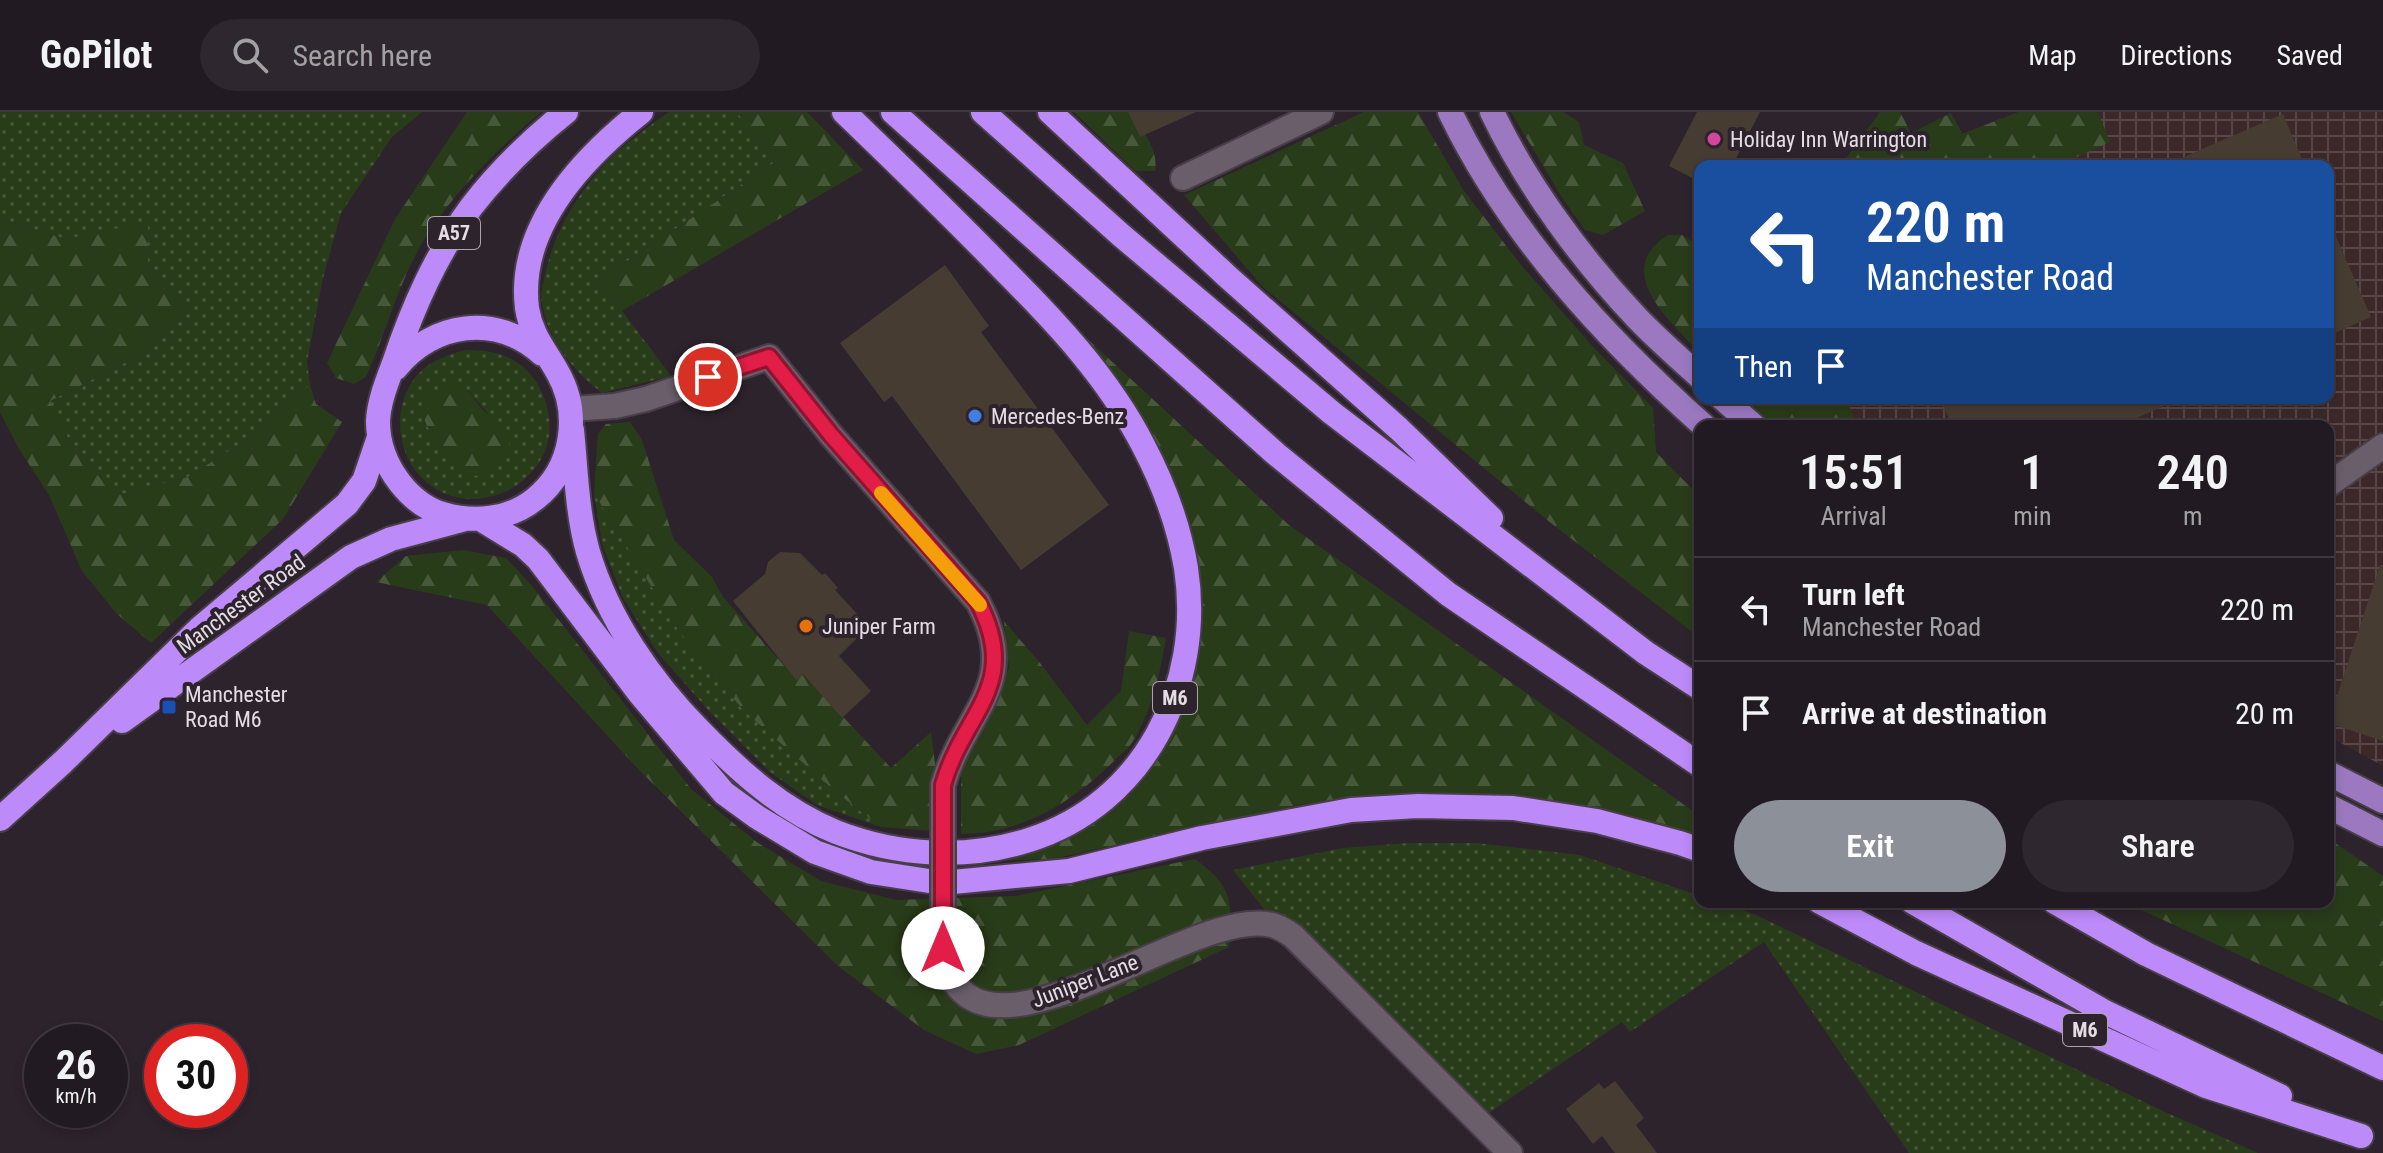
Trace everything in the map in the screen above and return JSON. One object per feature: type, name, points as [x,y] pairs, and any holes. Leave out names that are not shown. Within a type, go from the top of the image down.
[{"type":"highway","name":"A57","points":[[566,112],[511,160],[470,209],[450,239],[409,315],[386,384],[378,419],[384,457],[406,491],[439,513],[473,519],[510,513],[535,499],[556,477],[566,458],[572,420],[567,391],[534,335],[527,306],[528,272],[543,225],[569,182],[596,152],[641,112]]},
{"type":"highway","name":"M6","points":[[572,420],[588,550],[615,615],[661,687],[691,722],[755,784],[808,818],[837,832],[878,845],[942,854],[976,853],[1012,846],[1044,835],[1094,809],[1113,793],[1151,747],[1177,693],[1185,660],[1189,618],[1186,570],[1177,528],[1144,447],[1121,406],[1090,363],[1035,300],[844,112]]},
{"type":"highway","points":[[893,112],[1276,454],[1436,584],[1694,761]]},
{"type":"highway","points":[[983,112],[1122,236],[1332,413],[1646,653],[1694,684]]},
{"type":"highway","points":[[1050,112],[1229,278],[1399,429],[1567,592]]},
{"type":"highway","name":"A57","points":[[386,384],[408,353],[426,340],[444,331],[465,327],[487,327],[513,334],[548,359]]},
{"type":"highway","name":"Manchester Road","points":[[0,819],[199,629],[347,504],[364,481],[379,437]]},
{"type":"highway","points":[[473,519],[523,545],[538,559],[648,704],[724,793],[815,852],[871,872],[942,883],[1069,871],[1202,838],[1351,810],[1418,806],[1513,808],[1597,821],[1694,848]]},
{"type":"highway","name":"Manchester Road","points":[[63,762],[351,557],[403,535],[473,519]]},
{"type":"highway","name":"M6","points":[[1831,908],[1916,953],[2206,1086],[2372,1140]]},
{"type":"highway","name":"M6","points":[[1923,908],[2103,1011],[2372,1140]]},
{"type":"highway","points":[[2066,908],[2146,954],[2383,1068]]},
{"type":"main road","points":[[1450,112],[1484,173],[1534,248],[1613,338],[1697,420]]},
{"type":"main road","points":[[1492,112],[1534,189],[1559,223],[1637,318],[1694,371]]},
{"type":"main road","points":[[1729,404],[1747,420]]},
{"type":"main road","points":[[2334,776],[2383,801]]},
{"type":"main road","points":[[2334,809],[2383,834]]},
{"type":"street","points":[[1183,178],[1321,112]]},
{"type":"street","name":"Juniper Lane","points":[[572,420],[646,399],[769,357],[831,435],[978,602],[989,623],[995,647],[994,675],[987,697],[949,766],[943,785],[943,948],[950,976],[966,996],[980,1003],[1012,1007],[1029,1004],[1208,932],[1244,924],[1273,925],[1293,936],[1510,1153]]},
{"type":"street","points":[[2334,481],[2383,446]]},
{"type":"shaded area","points":[[2019,112],[2383,112],[2383,766],[2334,739],[2334,420],[1793,420],[1779,404],[2334,404],[2334,160],[1866,160],[1951,113],[1962,134]]},
{"type":"green space","points":[[0,112],[422,112],[392,137],[341,213],[322,282],[307,362],[310,385],[252,436],[188,477],[115,496],[69,440],[49,401],[148,351],[189,308],[148,264],[148,223],[66,239],[0,217]]},
{"type":"green space","points":[[467,112],[541,112],[471,178],[440,216],[401,286],[366,377],[354,384],[336,378],[327,363],[395,219]]},
{"type":"green space","points":[[669,112],[737,112],[775,162],[599,280],[671,376],[602,393],[562,352],[548,326],[541,298],[545,274],[556,239],[583,190],[620,149]]},
{"type":"green space","points":[[737,112],[807,112],[863,170],[622,311],[599,280],[775,162]]},
{"type":"green space","points":[[1074,112],[1129,112],[1152,147],[1155,171],[1135,171]]},
{"type":"green space","points":[[1364,112],[1418,112],[1464,191],[1521,265],[1595,349],[1653,408],[1656,452],[1694,491],[1694,633],[1551,523],[1263,287],[1184,195]]},
{"type":"green space","points":[[1511,112],[1563,112],[1579,122],[1584,145],[1623,163],[1645,211],[1603,235],[1585,230]]},
{"type":"green space","points":[[1880,112],[1900,112],[1911,133],[1951,113],[1962,134],[2019,112],[2098,112],[2110,142],[2070,160],[1845,160]]},
{"type":"green space","points":[[0,217],[66,239],[148,222],[148,264],[189,308],[148,351],[50,401],[69,440],[115,496],[188,477],[252,436],[310,385],[316,404],[342,422],[283,519],[151,643],[117,614],[82,571],[49,495],[19,449],[0,412]]},
{"type":"green space","points":[[1668,235],[1682,235],[1694,242],[1694,347],[1651,296],[1645,280],[1645,264],[1652,249]]},
{"type":"green space","points":[[1082,334],[1289,525],[1694,812],[1694,836],[1664,824],[1540,799],[1427,792],[1302,804],[1052,859],[987,861],[1056,842],[1095,823],[1137,784],[1171,737],[1190,694],[1201,639],[1199,565],[1181,500]]},
{"type":"green space","points":[[465,350],[492,352],[520,364],[540,387],[549,417],[546,447],[529,475],[516,486],[484,498],[467,499],[434,488],[411,464],[401,435],[402,405],[415,378],[431,364]],"holes":[[[465,387],[492,418],[440,449],[421,411]]]},
{"type":"green space","points":[[449,386],[465,387],[511,437],[504,458],[491,472],[474,476],[464,473],[448,461],[434,441],[421,411],[427,393]]},
{"type":"green space","points":[[1749,404],[1848,404],[1856,420],[1767,420]]},
{"type":"green space","points":[[630,422],[642,440],[674,540],[712,577],[723,597],[797,680],[803,674],[891,768],[931,732],[936,771],[935,831],[881,827],[836,792],[743,710],[678,630],[594,493],[598,434],[606,424]]},
{"type":"green space","points":[[594,493],[636,560],[836,792],[881,827],[817,805],[770,772],[709,711],[658,653],[623,598],[602,544]]},
{"type":"green space","points":[[463,550],[506,558],[533,587],[691,789],[758,843],[821,881],[896,900],[1016,896],[1195,859],[1217,879],[1228,897],[1229,947],[1019,1045],[976,1054],[924,1030],[838,966],[640,771],[487,605],[376,582],[406,556]]},
{"type":"green space","points":[[1004,621],[1087,725],[1121,691],[1129,631],[1166,638],[1147,714],[1131,744],[1098,776],[1063,802],[1025,822],[983,833],[961,834],[961,765],[1009,668]]},
{"type":"green space","points":[[2334,842],[2383,876],[2383,1021],[2137,908],[2334,908]]},
{"type":"green space","points":[[1408,843],[1476,843],[1580,855],[1694,894],[1694,908],[1736,908],[1754,914],[2165,1112],[2258,1153],[1909,1153],[1764,942],[1630,1032],[1622,1022],[1484,1116],[1264,909],[1233,870],[1343,848]]},
{"type":"building","points":[[1128,112],[1196,112],[1140,137]]},
{"type":"building","name":"Holiday Inn Warrington","points":[[1697,112],[1760,112],[1735,160],[1694,160],[1694,179],[1669,166]]},
{"type":"building","points":[[2283,114],[2302,160],[2177,160]]},
{"type":"building","points":[[2334,232],[2371,317],[2334,333]]},
{"type":"building","name":"Mercedes-Benz","points":[[945,265],[989,326],[981,332],[1109,505],[1021,570],[892,396],[884,402],[840,343]]},
{"type":"building","points":[[1943,404],[2169,404],[2132,420],[1949,420]]},
{"type":"building","name":"Juniper Farm","points":[[780,552],[800,553],[822,575],[825,573],[838,588],[835,590],[859,616],[859,636],[839,656],[871,691],[842,718],[803,674],[797,681],[733,601],[765,574],[768,562]]},
{"type":"building","points":[[2380,565],[2383,565],[2383,741],[2334,725],[2334,705]]},
{"type":"building","points":[[1615,1081],[1644,1118],[1636,1125],[1657,1153],[1615,1153],[1602,1136],[1593,1144],[1566,1109],[1599,1083],[1604,1089]]},
{"type":"slow traffic","points":[[881,493],[980,605]]},
{"type":"place","name":"Holiday Inn Warrington","points":[[1714,139]]},
{"type":"place","name":"Mercedes-Benz","points":[[975,416]]},
{"type":"place","name":"Juniper Farm","points":[[806,626]]},
{"type":"place","name":"Manchester Road M6","points":[[169,707]]},
{"type":"route","points":[[708,377],[769,357],[831,435],[978,602],[989,623],[995,647],[994,675],[987,697],[949,766],[943,785],[943,948]]}]
